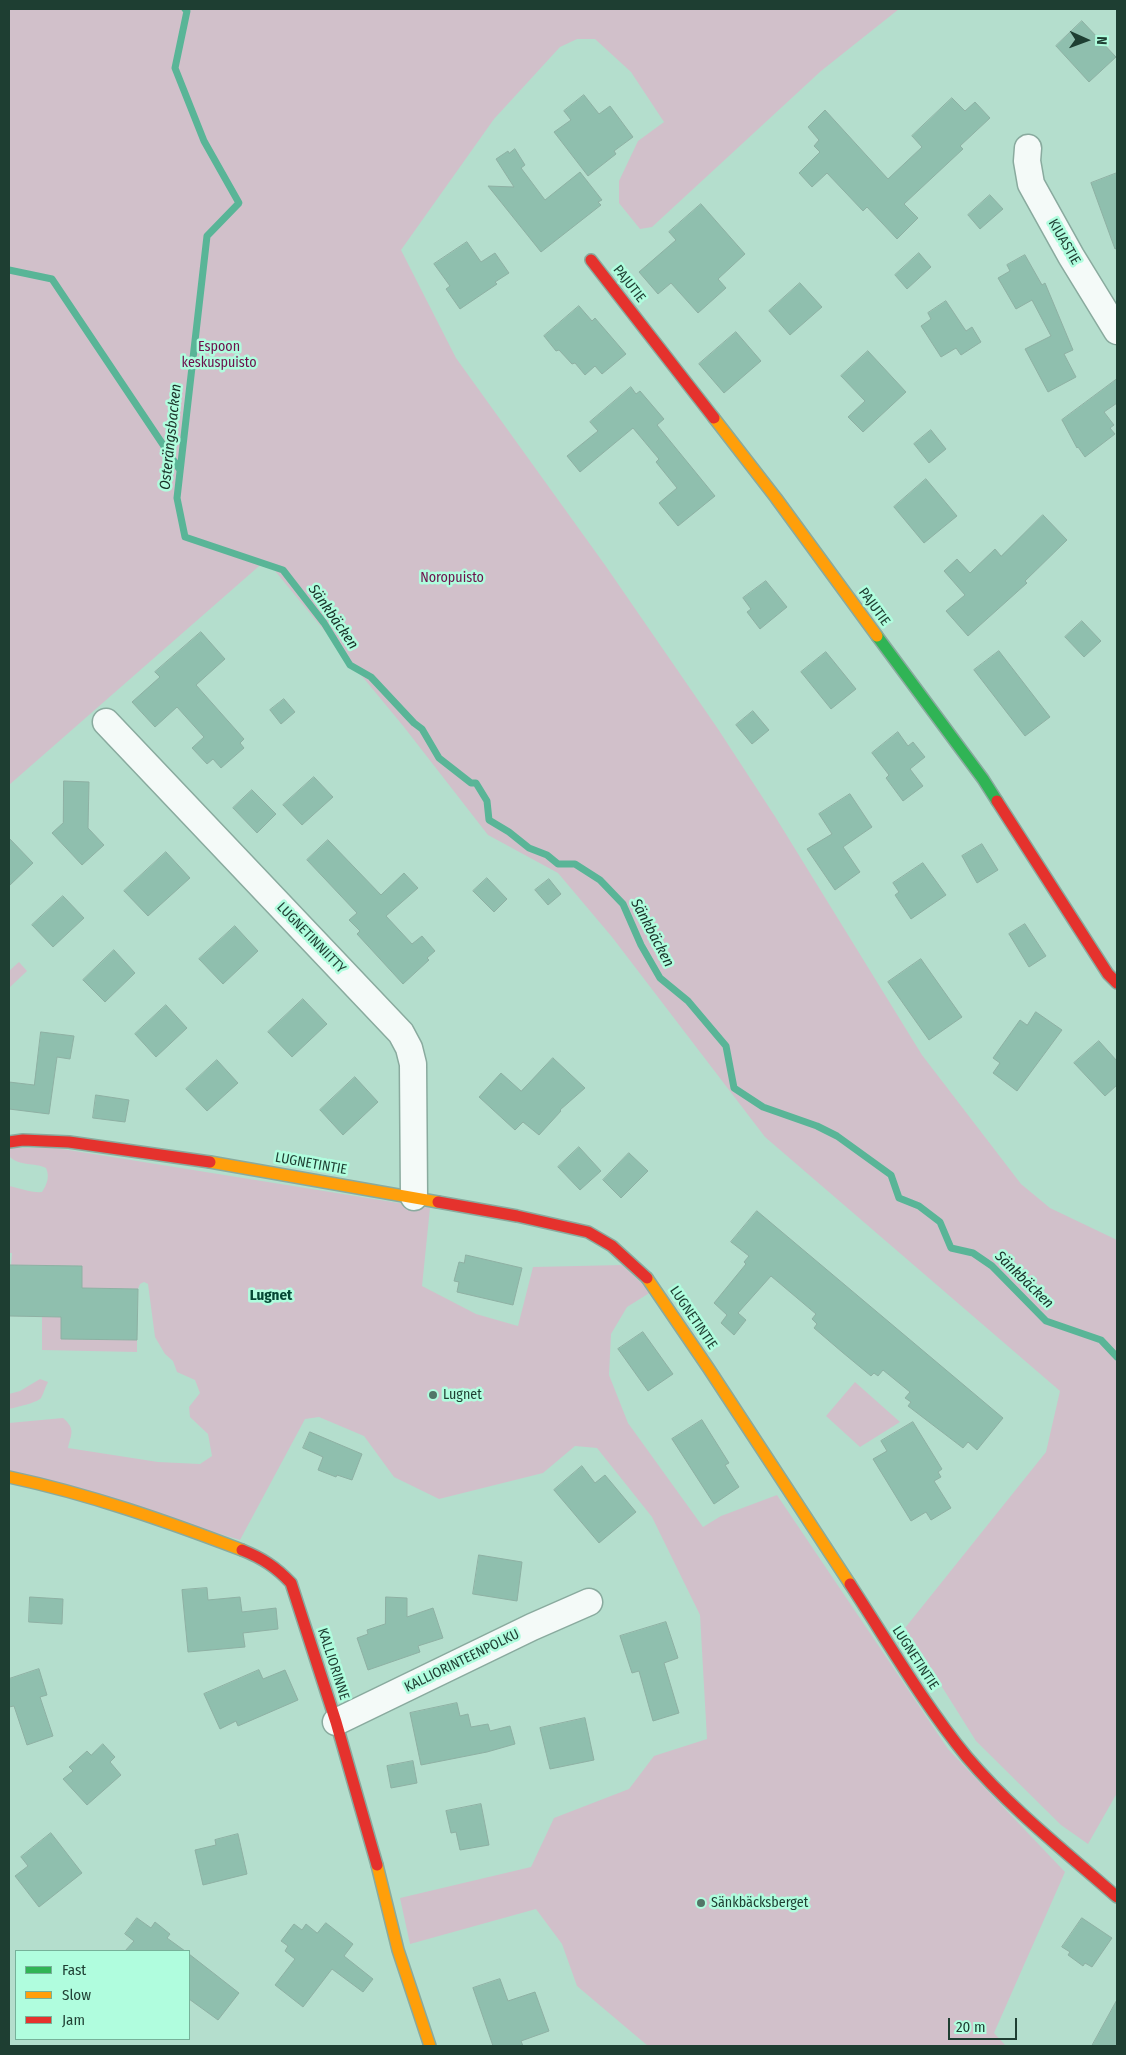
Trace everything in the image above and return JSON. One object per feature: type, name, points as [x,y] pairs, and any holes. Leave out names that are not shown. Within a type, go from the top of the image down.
[{"type":"street","name":"KIUASTIE","points":[[1028,148],[1027,161],[1031,184],[1071,256],[1117,331]]},
{"type":"street","name":"PAJUTIE","points":[[591,260],[776,498],[983,779],[1108,974],[1117,983]]},
{"type":"street","name":"LUGNETINNIITTY","points":[[106,722],[401,1033],[409,1048],[413,1064],[414,1197]]},
{"type":"street","name":"LUGNETINTIE","points":[[9,1142],[23,1140],[78,1143],[206,1161],[517,1216],[588,1232],[612,1246],[649,1280],[933,1712],[979,1771],[1059,1847],[1117,1897]]},
{"type":"street","name":"KALLIORINNE","points":[[9,1477],[64,1489],[199,1534],[262,1558],[278,1569],[291,1583],[336,1722],[378,1869],[398,1950],[430,2046]]},
{"type":"street","name":"KALLIORINTEENPOLKU","points":[[336,1722],[532,1627],[589,1602]]},
{"type":"green space","name":"Espoon keskuspuisto","points":[[9,9],[899,9],[821,71],[652,227],[640,229],[619,203],[619,181],[638,141],[664,122],[631,72],[595,39],[577,39],[560,47],[494,119],[401,250],[456,358],[605,565],[718,729],[776,818],[922,1055],[1021,1184],[1050,1208],[1117,1240],[1117,1793],[1088,1844],[1061,1825],[976,1741],[905,1628],[1046,1452],[1060,1391],[765,1137],[612,937],[558,873],[488,835],[404,727],[266,560],[9,785]]},
{"type":"green space","points":[[19,962],[27,971],[9,988],[9,971]]},
{"type":"green space","points":[[9,1148],[56,1148],[430,1208],[422,1286],[476,1314],[518,1326],[533,1267],[622,1265],[651,1292],[627,1307],[611,1334],[609,1375],[628,1423],[703,1527],[721,1516],[777,1495],[948,1749],[1065,1872],[994,2033],[1006,2046],[648,2046],[577,1986],[562,1944],[536,1909],[410,1944],[400,1898],[531,1867],[554,1818],[629,1789],[654,1756],[707,1739],[700,1615],[652,1517],[597,1448],[575,1446],[543,1473],[439,1499],[394,1477],[364,1436],[319,1417],[305,1419],[240,1540],[9,1472],[9,1423],[63,1418],[70,1425],[71,1429],[68,1448],[158,1462],[200,1464],[212,1456],[208,1434],[190,1417],[189,1407],[200,1393],[195,1380],[177,1372],[173,1361],[165,1354],[155,1337],[148,1284],[144,1282],[140,1284],[138,1289],[82,1288],[82,1266],[11,1265],[12,1253],[9,1253],[9,1186],[42,1192],[47,1183],[48,1174],[46,1168],[18,1162],[13,1159],[9,1156]]},
{"type":"green space","points":[[42,1317],[61,1317],[61,1339],[137,1340],[137,1352],[42,1350]]},
{"type":"green space","points":[[40,1379],[48,1382],[39,1400],[9,1409],[9,1394],[20,1391]]},
{"type":"green space","points":[[855,1382],[900,1422],[860,1447],[826,1416]]},
{"type":"building","points":[[1082,21],[1116,57],[1089,82],[1056,46]]},
{"type":"building","points":[[584,95],[599,114],[610,106],[633,137],[614,151],[616,154],[588,176],[554,132],[571,120],[564,111]]},
{"type":"building","points":[[952,98],[965,111],[975,102],[990,118],[960,146],[963,149],[904,204],[918,218],[897,239],[867,207],[863,211],[827,173],[812,187],[799,173],[820,152],[814,146],[819,140],[808,127],[825,110],[888,179],[922,147],[912,136]]},
{"type":"building","points":[[515,149],[525,165],[521,168],[545,200],[580,172],[602,200],[598,202],[601,205],[541,252],[488,186],[514,187],[496,159]]},
{"type":"building","points":[[1117,173],[1117,248],[1115,249],[1091,183]]},
{"type":"building","points":[[990,195],[1003,209],[980,229],[968,215]]},
{"type":"building","points":[[701,204],[745,254],[718,279],[726,288],[698,313],[671,283],[658,294],[639,272],[676,240],[669,232]]},
{"type":"building","points":[[467,242],[481,262],[495,253],[509,273],[495,282],[497,284],[460,309],[446,289],[450,286],[434,264]]},
{"type":"building","points":[[919,253],[931,267],[907,289],[895,275]]},
{"type":"building","points":[[1025,255],[1042,285],[1045,283],[1073,350],[1064,354],[1076,377],[1048,392],[1025,349],[1051,336],[1032,300],[1016,309],[998,278],[1010,271],[1007,265]]},
{"type":"building","points":[[800,283],[822,307],[790,335],[769,311]]},
{"type":"building","points":[[946,301],[966,331],[972,327],[981,342],[961,355],[956,348],[941,357],[921,326],[931,319],[928,313]]},
{"type":"building","points":[[579,306],[592,321],[595,318],[626,354],[602,374],[595,366],[585,375],[575,363],[572,364],[559,350],[556,351],[544,336]]},
{"type":"building","points":[[736,332],[761,361],[724,393],[699,364]]},
{"type":"building","points":[[868,351],[906,392],[863,432],[848,417],[865,401],[841,376]]},
{"type":"building","points":[[1117,379],[1117,403],[1104,412],[1114,425],[1110,428],[1115,434],[1085,457],[1077,448],[1062,420]]},
{"type":"building","points":[[631,387],[636,394],[640,391],[664,419],[657,425],[715,496],[678,526],[659,503],[677,488],[656,462],[659,459],[633,428],[580,472],[567,456],[598,431],[590,422]]},
{"type":"building","points":[[931,430],[946,449],[929,463],[914,444]]},
{"type":"building","points":[[926,479],[957,516],[924,543],[894,507]]},
{"type":"building","points":[[1043,515],[1067,540],[1025,581],[1027,583],[968,636],[946,611],[965,595],[944,571],[957,559],[970,573],[995,549],[1001,556]]},
{"type":"building","points":[[766,581],[787,607],[760,629],[747,612],[751,609],[743,598]]},
{"type":"building","points":[[1082,621],[1101,641],[1084,657],[1065,637]]},
{"type":"building","points":[[201,632],[225,659],[196,685],[244,739],[240,743],[244,748],[221,768],[213,759],[207,764],[192,748],[204,737],[177,707],[155,727],[132,702],[160,677],[155,672]]},
{"type":"building","points":[[999,651],[1050,717],[1025,736],[974,670]]},
{"type":"building","points":[[826,652],[856,689],[831,709],[801,672]]},
{"type":"building","points":[[284,699],[295,712],[281,724],[270,710]]},
{"type":"building","points":[[753,711],[769,730],[752,744],[736,725]]},
{"type":"building","points":[[898,732],[908,746],[913,742],[925,757],[910,769],[923,786],[903,801],[886,778],[889,775],[872,753]]},
{"type":"building","points":[[314,777],[333,797],[302,825],[283,805]]},
{"type":"building","points":[[64,781],[89,782],[88,828],[104,845],[82,865],[52,833],[63,823]]},
{"type":"building","points":[[252,790],[276,814],[257,833],[233,808]]},
{"type":"building","points":[[850,794],[872,827],[843,847],[860,872],[835,890],[807,849],[832,834],[819,814]]},
{"type":"building","points":[[9,838],[33,863],[9,886]]},
{"type":"building","points":[[328,840],[381,895],[404,873],[418,888],[386,916],[412,944],[422,936],[435,951],[427,958],[429,960],[403,984],[357,934],[360,931],[349,920],[357,913],[307,860]]},
{"type":"building","points":[[982,844],[998,870],[977,883],[962,856]]},
{"type":"building","points":[[166,852],[190,878],[148,916],[124,891]]},
{"type":"building","points":[[923,863],[946,895],[911,919],[895,895],[899,892],[893,883]]},
{"type":"building","points":[[487,878],[507,899],[494,912],[473,891]]},
{"type":"building","points":[[549,879],[561,894],[548,905],[535,890]]},
{"type":"building","points":[[63,896],[84,918],[53,947],[32,925]]},
{"type":"building","points":[[1025,924],[1046,956],[1029,967],[1009,934]]},
{"type":"building","points":[[235,926],[258,951],[223,984],[199,959]]},
{"type":"building","points":[[114,950],[135,973],[105,1002],[83,980]]},
{"type":"building","points":[[921,959],[962,1017],[929,1040],[888,982]]},
{"type":"building","points":[[303,999],[327,1024],[292,1057],[268,1032]]},
{"type":"building","points":[[166,1005],[187,1028],[156,1057],[135,1034]]},
{"type":"building","points":[[1036,1012],[1062,1030],[1017,1091],[993,1073],[1000,1063],[993,1058],[1020,1020],[1027,1025]]},
{"type":"building","points":[[41,1032],[74,1036],[70,1059],[57,1057],[49,1114],[9,1109],[9,1082],[34,1085]]},
{"type":"building","points":[[1099,1041],[1117,1061],[1117,1085],[1105,1096],[1074,1063]]},
{"type":"building","points":[[553,1058],[585,1088],[560,1110],[539,1135],[523,1122],[515,1130],[479,1097],[501,1073],[521,1091]]},
{"type":"building","points":[[217,1060],[238,1083],[207,1111],[186,1089]]},
{"type":"building","points":[[355,1077],[378,1102],[343,1135],[320,1110]]},
{"type":"building","points":[[96,1095],[129,1100],[125,1122],[93,1118]]},
{"type":"building","points":[[579,1147],[601,1171],[580,1190],[558,1167]]},
{"type":"building","points":[[629,1153],[648,1171],[621,1198],[603,1180]]},
{"type":"building","points":[[757,1211],[1003,1418],[977,1450],[968,1442],[963,1448],[908,1406],[911,1402],[905,1398],[910,1392],[883,1370],[878,1376],[874,1373],[871,1376],[842,1352],[814,1328],[817,1324],[812,1319],[816,1314],[771,1276],[738,1313],[746,1320],[734,1335],[721,1323],[727,1315],[714,1303],[746,1264],[744,1262],[749,1256],[731,1242]]},
{"type":"building","points":[[466,1255],[522,1268],[513,1305],[457,1292],[459,1282],[454,1281],[459,1262],[464,1263]]},
{"type":"building","points":[[9,1265],[82,1266],[82,1288],[138,1289],[137,1340],[61,1339],[61,1317],[9,1316]]},
{"type":"building","points":[[643,1332],[673,1374],[648,1391],[618,1349]]},
{"type":"building","points":[[702,1420],[729,1463],[725,1465],[739,1487],[714,1504],[672,1439]]},
{"type":"building","points":[[913,1422],[942,1469],[938,1472],[941,1477],[934,1481],[951,1508],[931,1520],[926,1512],[911,1521],[873,1459],[887,1451],[881,1441]]},
{"type":"building","points":[[310,1432],[362,1454],[352,1480],[337,1475],[336,1477],[318,1470],[323,1457],[303,1448]]},
{"type":"building","points":[[582,1466],[595,1483],[605,1475],[636,1512],[599,1543],[554,1490]]},
{"type":"building","points":[[479,1555],[522,1562],[517,1601],[473,1594]]},
{"type":"building","points":[[207,1588],[208,1600],[240,1597],[242,1612],[276,1608],[278,1629],[243,1633],[245,1647],[188,1652],[182,1590]]},
{"type":"building","points":[[30,1597],[63,1599],[62,1624],[29,1622]]},
{"type":"building","points":[[386,1597],[407,1598],[407,1617],[433,1608],[443,1638],[418,1646],[420,1652],[368,1670],[357,1638],[368,1634],[367,1630],[385,1624]]},
{"type":"building","points":[[666,1622],[678,1658],[664,1663],[679,1713],[653,1721],[639,1671],[632,1673],[620,1636]]},
{"type":"building","points":[[39,1669],[47,1695],[40,1697],[53,1736],[27,1745],[14,1706],[9,1707],[9,1679]]},
{"type":"building","points":[[259,1670],[263,1679],[285,1670],[298,1700],[238,1726],[236,1721],[220,1729],[204,1694]]},
{"type":"building","points":[[457,1703],[460,1716],[468,1714],[471,1727],[488,1724],[490,1731],[510,1726],[515,1744],[487,1752],[421,1765],[410,1713]]},
{"type":"building","points":[[585,1718],[594,1760],[550,1769],[540,1728]]},
{"type":"building","points":[[103,1744],[115,1757],[110,1762],[121,1775],[87,1805],[63,1779],[73,1771],[69,1767],[87,1751],[91,1755]]},
{"type":"building","points":[[413,1761],[417,1783],[391,1788],[387,1766]]},
{"type":"building","points":[[481,1804],[489,1845],[460,1850],[456,1832],[451,1833],[446,1811]]},
{"type":"building","points":[[51,1833],[82,1873],[39,1907],[15,1876],[28,1866],[21,1857]]},
{"type":"building","points":[[238,1834],[247,1874],[203,1885],[195,1850],[216,1845],[215,1840]]},
{"type":"building","points":[[137,1918],[151,1928],[155,1922],[170,1934],[167,1938],[184,1950],[126,1950],[134,1941],[125,1934]]},
{"type":"building","points":[[1082,1918],[1112,1938],[1092,1967],[1085,1963],[1083,1966],[1068,1955],[1070,1952],[1062,1947]]},
{"type":"building","points":[[326,1923],[353,1944],[344,1956],[373,1979],[363,1992],[332,1969],[303,2007],[275,1985],[295,1959],[285,1951],[288,1946],[281,1941],[294,1924],[302,1930],[306,1924],[317,1933]]},
{"type":"building","points":[[190,1955],[239,1993],[218,2020],[190,2000]]},
{"type":"building","points":[[500,1979],[508,2001],[535,1992],[549,2031],[521,2041],[523,2046],[493,2046],[473,1988]]},
{"type":"building","points":[[1117,2000],[1117,2046],[1092,2046]]},
{"type":"waterway","name":"Sänkbäcken","points":[[185,9],[187,11],[175,68],[204,141],[239,203],[207,236],[177,498],[185,537],[283,570],[324,623],[350,665],[371,677],[414,723],[422,729],[439,758],[471,783],[476,783],[487,801],[489,820],[509,832],[529,848],[547,855],[558,864],[575,864],[600,880],[623,904],[641,945],[660,978],[688,1001],[726,1046],[734,1088],[763,1107],[817,1126],[837,1136],[891,1175],[899,1198],[919,1206],[940,1222],[951,1248],[973,1253],[992,1266],[1046,1321],[1101,1340],[1117,1357]]},
{"type":"waterway","name":"Osterängsbacken","points":[[9,270],[52,279],[180,470]]},
{"type":"traffic: fast","points":[[877,636],[983,779],[997,801]]},
{"type":"traffic: slow","points":[[714,418],[776,498],[877,636]]},
{"type":"traffic: slow","points":[[210,1162],[438,1202]]},
{"type":"traffic: slow","points":[[647,1278],[850,1584]]},
{"type":"traffic: slow","points":[[9,1477],[127,1509],[242,1550]]},
{"type":"traffic: slow","points":[[377,1865],[398,1950],[430,2046]]},
{"type":"traffic: jam","points":[[591,260],[714,418]]},
{"type":"traffic: jam","points":[[997,801],[1108,974],[1117,983]]},
{"type":"traffic: jam","points":[[9,1142],[23,1140],[69,1142],[210,1162]]},
{"type":"traffic: jam","points":[[438,1202],[517,1216],[588,1232],[612,1246],[647,1278]]},
{"type":"traffic: jam","points":[[242,1550],[256,1556],[280,1572],[291,1583],[336,1722],[377,1865]]},
{"type":"traffic: jam","points":[[850,1584],[921,1694],[967,1757],[1020,1812],[1117,1897]]},
{"type":"place","name":"Lugnet","points":[[433,1395]]},
{"type":"place","name":"Sänkbäcksberget","points":[[701,1903]]},
{"type":"district","name":"Lugnet","points":[[271,1296]]},
{"type":"park label","name":"Noropuisto","points":[[452,578]]}]
